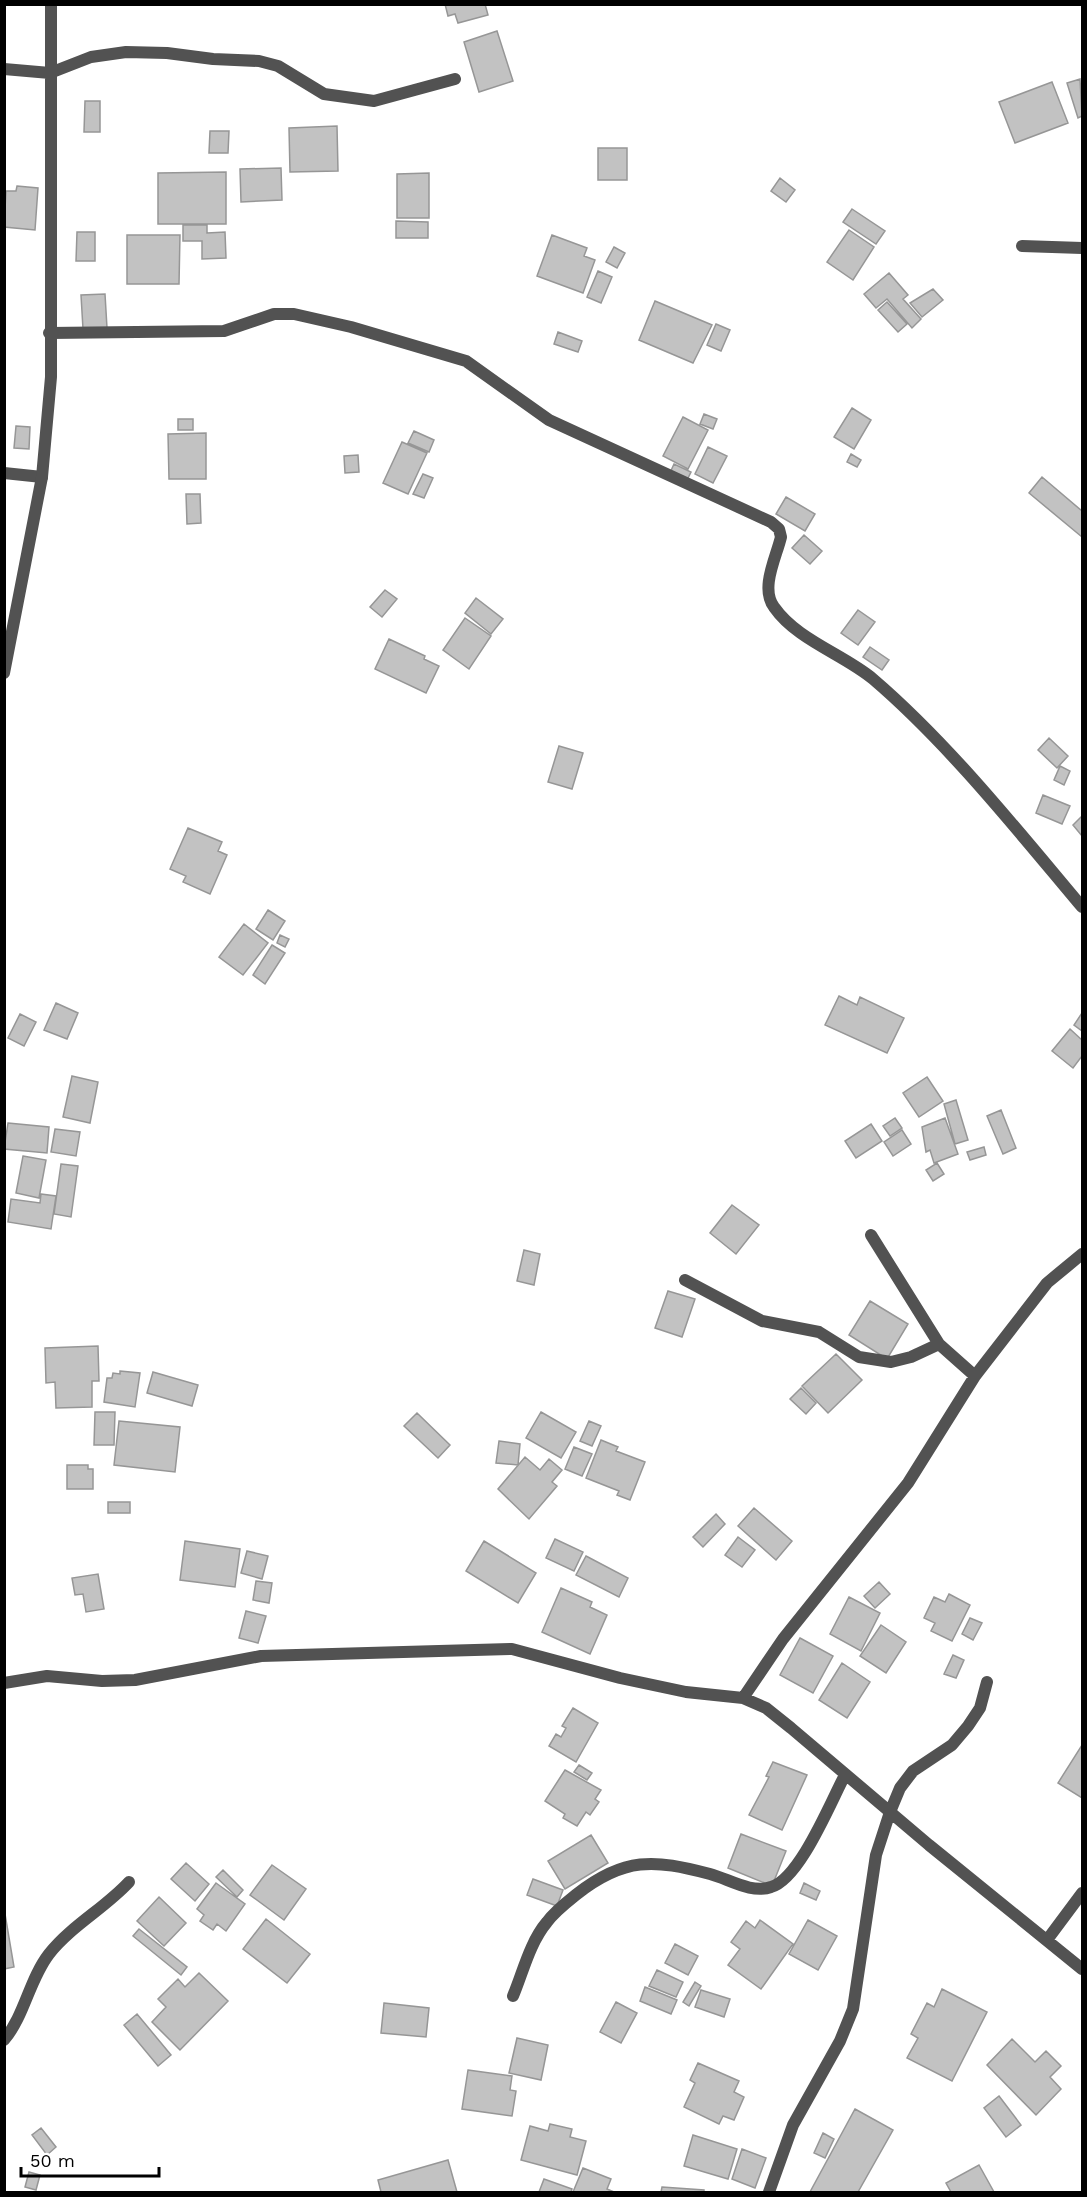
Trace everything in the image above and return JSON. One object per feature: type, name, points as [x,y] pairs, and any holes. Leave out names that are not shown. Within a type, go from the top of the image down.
[{"type":"street","points":[[4,673],[42,477],[51,377],[49,333],[51,4]]},
{"type":"street","points":[[4,69],[50,73],[90,57],[126,52],[167,53],[213,59],[259,61],[278,66],[324,94],[374,101],[455,79]]},
{"type":"street","points":[[1022,246],[1083,248]]},
{"type":"street","points":[[49,333],[224,331],[274,314],[294,314],[351,327],[466,361],[549,420],[771,522],[778,529],[781,537],[768,593],[774,607],[793,626],[872,678],[930,734],[1083,907]]},
{"type":"street","points":[[4,473],[42,477]]},
{"type":"street","points":[[871,1234],[939,1344],[975,1376]]},
{"type":"street","points":[[743,1698],[783,1639],[908,1483],[949,1421],[975,1376],[1047,1283],[1083,1254]]},
{"type":"street","points":[[685,1280],[762,1322],[819,1332],[859,1357],[891,1362],[911,1357],[939,1344]]},
{"type":"street","points":[[4,1683],[47,1676],[102,1682],[135,1680],[261,1656],[512,1649],[675,1690],[743,1698],[766,1708],[1083,1969]]},
{"type":"street","points":[[769,2193],[793,2125],[840,2041],[853,2009],[868,1896],[876,1855],[900,1788],[913,1771],[952,1745],[968,1726],[980,1707],[987,1682]]},
{"type":"street","points":[[513,1996],[531,1951],[546,1922],[576,1895],[614,1869],[673,1865],[713,1874],[754,1889],[772,1887],[789,1876],[810,1842],[845,1774]]},
{"type":"street","points":[[4,2040],[11,2032],[32,1980],[50,1953],[70,1933],[113,1899],[129,1882]]},
{"type":"street","points":[[1047,1940],[1083,1893]]},
{"type":"building","points":[[445,4],[485,4],[488,15],[458,23],[455,14],[448,16]]},
{"type":"building","points":[[497,31],[513,81],[479,92],[464,42]]},
{"type":"building","points":[[1080,79],[1082,116],[1078,118],[1067,83]]},
{"type":"building","points":[[1052,82],[1068,123],[1015,143],[999,102]]},
{"type":"building","points":[[85,101],[100,101],[100,132],[84,132]]},
{"type":"building","points":[[337,126],[338,171],[290,172],[289,128]]},
{"type":"building","points":[[210,131],[229,131],[228,153],[209,153]]},
{"type":"building","points":[[598,148],[627,148],[627,180],[598,180]]},
{"type":"building","points":[[281,168],[282,200],[241,202],[240,169]]},
{"type":"building","points":[[226,172],[226,224],[158,224],[158,173]]},
{"type":"building","points":[[429,173],[429,218],[397,218],[397,174]]},
{"type":"building","points":[[780,178],[795,190],[786,202],[771,191]]},
{"type":"building","points":[[17,186],[38,188],[35,230],[4,227],[6,191],[16,191]]},
{"type":"building","points":[[852,209],[885,231],[876,244],[843,222]]},
{"type":"building","points":[[396,221],[428,222],[428,238],[396,238]]},
{"type":"building","points":[[183,225],[207,225],[207,233],[225,232],[226,258],[202,259],[202,241],[183,241]]},
{"type":"building","points":[[849,230],[874,247],[853,280],[827,262]]},
{"type":"building","points":[[77,232],[95,232],[95,261],[76,261]]},
{"type":"building","points":[[127,235],[180,235],[179,284],[127,284]]},
{"type":"building","points":[[552,235],[587,248],[584,256],[595,260],[583,293],[537,276]]},
{"type":"building","points":[[614,247],[625,253],[617,268],[606,262]]},
{"type":"building","points":[[598,271],[612,277],[601,303],[587,297]]},
{"type":"building","points":[[889,273],[908,295],[903,299],[921,319],[912,328],[887,299],[876,308],[864,294]]},
{"type":"building","points":[[933,289],[943,300],[922,317],[910,303]]},
{"type":"building","points":[[105,294],[107,328],[83,329],[81,295]]},
{"type":"building","points":[[655,301],[712,325],[693,363],[639,340]]},
{"type":"building","points":[[887,302],[907,324],[898,332],[878,310]]},
{"type":"building","points":[[716,324],[730,330],[721,351],[707,345]]},
{"type":"building","points":[[558,332],[582,341],[578,352],[554,344]]},
{"type":"building","points":[[852,408],[871,420],[854,449],[834,437]]},
{"type":"building","points":[[704,414],[717,419],[713,429],[700,424]]},
{"type":"building","points":[[683,417],[708,430],[688,469],[663,456]]},
{"type":"building","points":[[178,419],[193,419],[193,430],[178,430]]},
{"type":"building","points":[[16,426],[30,427],[29,449],[14,448]]},
{"type":"building","points":[[414,431],[434,440],[429,452],[408,443]]},
{"type":"building","points":[[206,433],[206,479],[169,479],[168,434]]},
{"type":"building","points":[[402,442],[427,453],[408,494],[383,483]]},
{"type":"building","points":[[708,447],[727,456],[713,483],[695,474]]},
{"type":"building","points":[[851,454],[861,460],[857,467],[847,462]]},
{"type":"building","points":[[358,455],[359,472],[345,473],[344,456]]},
{"type":"building","points":[[674,464],[691,472],[686,482],[669,475]]},
{"type":"building","points":[[423,474],[433,478],[424,498],[413,494]]},
{"type":"building","points":[[1042,477],[1082,511],[1082,537],[1029,493]]},
{"type":"building","points":[[186,494],[200,494],[201,523],[187,524]]},
{"type":"building","points":[[786,497],[815,514],[805,531],[776,514]]},
{"type":"building","points":[[804,535],[822,551],[810,564],[792,548]]},
{"type":"building","points":[[385,590],[397,599],[382,617],[370,607]]},
{"type":"building","points":[[476,598],[503,619],[491,634],[465,613]]},
{"type":"building","points":[[858,610],[875,622],[858,645],[841,633]]},
{"type":"building","points":[[465,618],[491,636],[469,669],[443,650]]},
{"type":"building","points":[[389,639],[425,656],[424,659],[439,666],[426,693],[375,669]]},
{"type":"building","points":[[870,647],[889,660],[882,670],[863,657]]},
{"type":"building","points":[[1049,738],[1068,756],[1057,768],[1038,750]]},
{"type":"building","points":[[559,746],[583,753],[572,789],[548,782]]},
{"type":"building","points":[[1060,766],[1070,771],[1064,785],[1054,780]]},
{"type":"building","points":[[1043,795],[1070,806],[1062,824],[1036,813]]},
{"type":"building","points":[[1082,816],[1082,836],[1073,825]]},
{"type":"building","points":[[188,828],[222,842],[218,851],[227,855],[210,894],[183,882],[186,876],[170,869]]},
{"type":"building","points":[[268,910],[285,921],[273,940],[256,929]]},
{"type":"building","points":[[244,924],[268,943],[243,975],[219,957]]},
{"type":"building","points":[[280,935],[289,939],[285,947],[277,943]]},
{"type":"building","points":[[272,945],[285,953],[265,984],[253,975]]},
{"type":"building","points":[[839,996],[857,1005],[860,997],[904,1018],[887,1053],[825,1025]]},
{"type":"building","points":[[56,1003],[78,1013],[67,1039],[44,1030]]},
{"type":"building","points":[[1082,1013],[1082,1031],[1074,1025]]},
{"type":"building","points":[[20,1014],[36,1022],[24,1046],[8,1038]]},
{"type":"building","points":[[1070,1029],[1082,1040],[1082,1056],[1073,1068],[1052,1051]]},
{"type":"building","points":[[72,1076],[98,1082],[90,1123],[63,1117]]},
{"type":"building","points":[[927,1077],[943,1101],[919,1117],[903,1093]]},
{"type":"building","points":[[956,1100],[968,1140],[955,1144],[944,1104]]},
{"type":"building","points":[[1001,1110],[1016,1148],[1003,1154],[987,1116]]},
{"type":"building","points":[[895,1118],[902,1128],[890,1136],[883,1126]]},
{"type":"building","points":[[945,1118],[958,1154],[934,1163],[930,1150],[926,1152],[922,1127]]},
{"type":"building","points":[[8,1123],[49,1127],[47,1153],[4,1149]]},
{"type":"building","points":[[871,1124],[882,1141],[856,1158],[845,1141]]},
{"type":"building","points":[[55,1129],[80,1132],[76,1156],[51,1152]]},
{"type":"building","points":[[902,1130],[911,1144],[893,1156],[884,1142]]},
{"type":"building","points":[[984,1147],[986,1155],[970,1160],[967,1152]]},
{"type":"building","points":[[23,1156],[46,1160],[39,1198],[16,1193]]},
{"type":"building","points":[[937,1163],[944,1174],[933,1181],[926,1170]]},
{"type":"building","points":[[61,1164],[78,1166],[71,1217],[54,1214]]},
{"type":"building","points":[[41,1194],[56,1196],[51,1229],[8,1222],[11,1199],[40,1203]]},
{"type":"building","points":[[732,1205],[759,1225],[736,1254],[710,1233]]},
{"type":"building","points":[[524,1250],[540,1254],[534,1285],[517,1281]]},
{"type":"building","points":[[668,1291],[695,1299],[682,1337],[655,1328]]},
{"type":"building","points":[[870,1301],[908,1324],[887,1359],[849,1335]]},
{"type":"building","points":[[98,1346],[99,1381],[92,1381],[92,1407],[56,1408],[55,1382],[46,1383],[45,1348]]},
{"type":"building","points":[[836,1354],[862,1380],[828,1413],[802,1386]]},
{"type":"building","points":[[120,1371],[140,1373],[135,1407],[104,1402],[107,1378],[112,1378],[113,1373],[120,1374]]},
{"type":"building","points":[[153,1372],[198,1385],[192,1406],[147,1393]]},
{"type":"building","points":[[801,1388],[816,1403],[806,1414],[790,1399]]},
{"type":"building","points":[[95,1412],[115,1412],[114,1445],[94,1445]]},
{"type":"building","points":[[541,1412],[576,1432],[561,1458],[526,1438]]},
{"type":"building","points":[[417,1413],[450,1445],[438,1458],[404,1426]]},
{"type":"building","points":[[119,1421],[180,1427],[175,1472],[114,1465]]},
{"type":"building","points":[[589,1421],[601,1426],[592,1446],[580,1441]]},
{"type":"building","points":[[601,1440],[618,1447],[616,1451],[645,1462],[630,1500],[617,1495],[619,1491],[586,1478]]},
{"type":"building","points":[[499,1441],[520,1444],[518,1465],[496,1463]]},
{"type":"building","points":[[574,1447],[592,1454],[582,1476],[565,1469]]},
{"type":"building","points":[[525,1457],[540,1470],[549,1459],[562,1470],[552,1482],[557,1486],[529,1519],[498,1489]]},
{"type":"building","points":[[67,1465],[88,1465],[88,1469],[93,1469],[93,1489],[67,1489]]},
{"type":"building","points":[[108,1502],[130,1502],[130,1513],[108,1513]]},
{"type":"building","points":[[754,1508],[792,1541],[776,1560],[738,1526]]},
{"type":"building","points":[[716,1514],[725,1524],[703,1547],[693,1537]]},
{"type":"building","points":[[738,1537],[755,1550],[742,1567],[725,1555]]},
{"type":"building","points":[[555,1539],[583,1552],[574,1571],[546,1558]]},
{"type":"building","points":[[185,1541],[240,1549],[235,1587],[180,1580]]},
{"type":"building","points":[[484,1541],[536,1573],[518,1603],[466,1571]]},
{"type":"building","points":[[247,1551],[268,1556],[262,1579],[241,1573]]},
{"type":"building","points":[[586,1556],[628,1578],[619,1597],[576,1575]]},
{"type":"building","points":[[98,1574],[104,1609],[86,1612],[83,1594],[75,1595],[72,1578]]},
{"type":"building","points":[[256,1581],[272,1583],[269,1603],[253,1600]]},
{"type":"building","points":[[879,1582],[890,1594],[875,1608],[864,1596]]},
{"type":"building","points":[[561,1588],[592,1602],[590,1607],[607,1615],[590,1654],[542,1632]]},
{"type":"building","points":[[949,1594],[970,1605],[952,1641],[931,1631],[935,1623],[924,1618],[934,1597],[945,1602]]},
{"type":"building","points":[[849,1597],[880,1613],[861,1651],[830,1634]]},
{"type":"building","points":[[246,1611],[266,1616],[258,1643],[239,1638]]},
{"type":"building","points":[[970,1618],[982,1623],[973,1640],[962,1634]]},
{"type":"building","points":[[881,1625],[906,1642],[886,1673],[860,1656]]},
{"type":"building","points":[[800,1638],[833,1656],[813,1693],[780,1675]]},
{"type":"building","points":[[953,1655],[964,1660],[956,1678],[944,1674]]},
{"type":"building","points":[[842,1663],[870,1682],[847,1718],[819,1700]]},
{"type":"building","points":[[573,1708],[598,1723],[576,1762],[549,1746],[556,1734],[561,1737],[566,1728],[562,1726]]},
{"type":"building","points":[[1082,1745],[1082,1798],[1058,1783]]},
{"type":"building","points":[[773,1762],[807,1775],[782,1830],[749,1815],[769,1777],[766,1776]]},
{"type":"building","points":[[579,1765],[592,1773],[587,1780],[574,1772]]},
{"type":"building","points":[[565,1770],[601,1790],[595,1799],[599,1802],[590,1815],[586,1812],[577,1826],[563,1818],[565,1814],[545,1801]]},
{"type":"building","points":[[741,1834],[786,1851],[772,1886],[728,1868]]},
{"type":"building","points":[[591,1835],[608,1863],[565,1889],[548,1861]]},
{"type":"building","points":[[186,1863],[209,1884],[195,1901],[171,1879]]},
{"type":"building","points":[[272,1865],[306,1889],[284,1920],[250,1895]]},
{"type":"building","points":[[223,1870],[243,1890],[237,1897],[216,1877]]},
{"type":"building","points":[[533,1879],[563,1890],[557,1906],[527,1895]]},
{"type":"building","points":[[216,1883],[245,1904],[226,1931],[217,1924],[213,1930],[200,1921],[204,1915],[197,1909]]},
{"type":"building","points":[[804,1883],[820,1891],[816,1900],[800,1893]]},
{"type":"building","points":[[159,1897],[186,1923],[164,1946],[137,1921]]},
{"type":"building","points":[[4,1914],[14,1967],[4,1969]]},
{"type":"building","points":[[266,1919],[310,1954],[287,1983],[243,1949]]},
{"type":"building","points":[[760,1920],[793,1944],[761,1989],[728,1965],[740,1949],[731,1942],[746,1921],[755,1928]]},
{"type":"building","points":[[808,1920],[837,1936],[818,1970],[789,1954]]},
{"type":"building","points":[[139,1929],[187,1967],[181,1975],[133,1936]]},
{"type":"building","points":[[675,1944],[698,1956],[688,1975],[665,1963]]},
{"type":"building","points":[[657,1970],[683,1982],[676,1997],[649,1986]]},
{"type":"building","points":[[199,1973],[228,2001],[180,2050],[152,2022],[166,2007],[158,1999],[178,1979],[185,1987]]},
{"type":"building","points":[[695,1982],[701,1986],[689,2006],[683,2002]]},
{"type":"building","points":[[645,1987],[677,2000],[671,2014],[640,2001]]},
{"type":"building","points":[[942,1989],[987,2012],[952,2081],[907,2058],[918,2038],[911,2034],[927,2003],[934,2007]]},
{"type":"building","points":[[701,1990],[730,1999],[724,2017],[695,2007]]},
{"type":"building","points":[[616,2002],[637,2013],[621,2043],[600,2032]]},
{"type":"building","points":[[384,2003],[429,2008],[426,2037],[381,2033]]},
{"type":"building","points":[[137,2014],[171,2055],[158,2066],[124,2025]]},
{"type":"building","points":[[517,2038],[548,2045],[541,2080],[509,2073]]},
{"type":"building","points":[[1012,2039],[1035,2062],[1046,2051],[1061,2066],[1050,2077],[1061,2089],[1036,2115],[987,2065]]},
{"type":"building","points":[[698,2063],[739,2081],[734,2092],[744,2097],[734,2120],[723,2116],[719,2124],[684,2107],[695,2083],[690,2080]]},
{"type":"building","points":[[468,2070],[512,2076],[510,2090],[516,2091],[512,2116],[462,2109]]},
{"type":"building","points":[[999,2096],[1021,2125],[1006,2137],[984,2108]]},
{"type":"building","points":[[855,2109],[893,2130],[858,2192],[810,2192]]},
{"type":"building","points":[[550,2124],[572,2129],[570,2137],[586,2141],[577,2175],[521,2160],[530,2126],[548,2131]]},
{"type":"building","points":[[41,2128],[56,2147],[47,2155],[32,2135]]},
{"type":"building","points":[[823,2133],[834,2139],[825,2158],[814,2153]]},
{"type":"building","points":[[693,2135],[737,2149],[728,2179],[684,2166]]},
{"type":"building","points":[[742,2149],[766,2158],[755,2188],[732,2179]]},
{"type":"building","points":[[448,2160],[457,2192],[381,2192],[378,2180]]},
{"type":"building","points":[[979,2165],[994,2192],[951,2192],[946,2183]]},
{"type":"building","points":[[583,2168],[611,2179],[607,2189],[614,2192],[573,2192]]},
{"type":"building","points":[[29,2172],[40,2175],[36,2190],[25,2187]]},
{"type":"building","points":[[544,2179],[572,2189],[571,2192],[539,2192]]},
{"type":"building","points":[[662,2187],[704,2190],[704,2192],[661,2192]]}]
